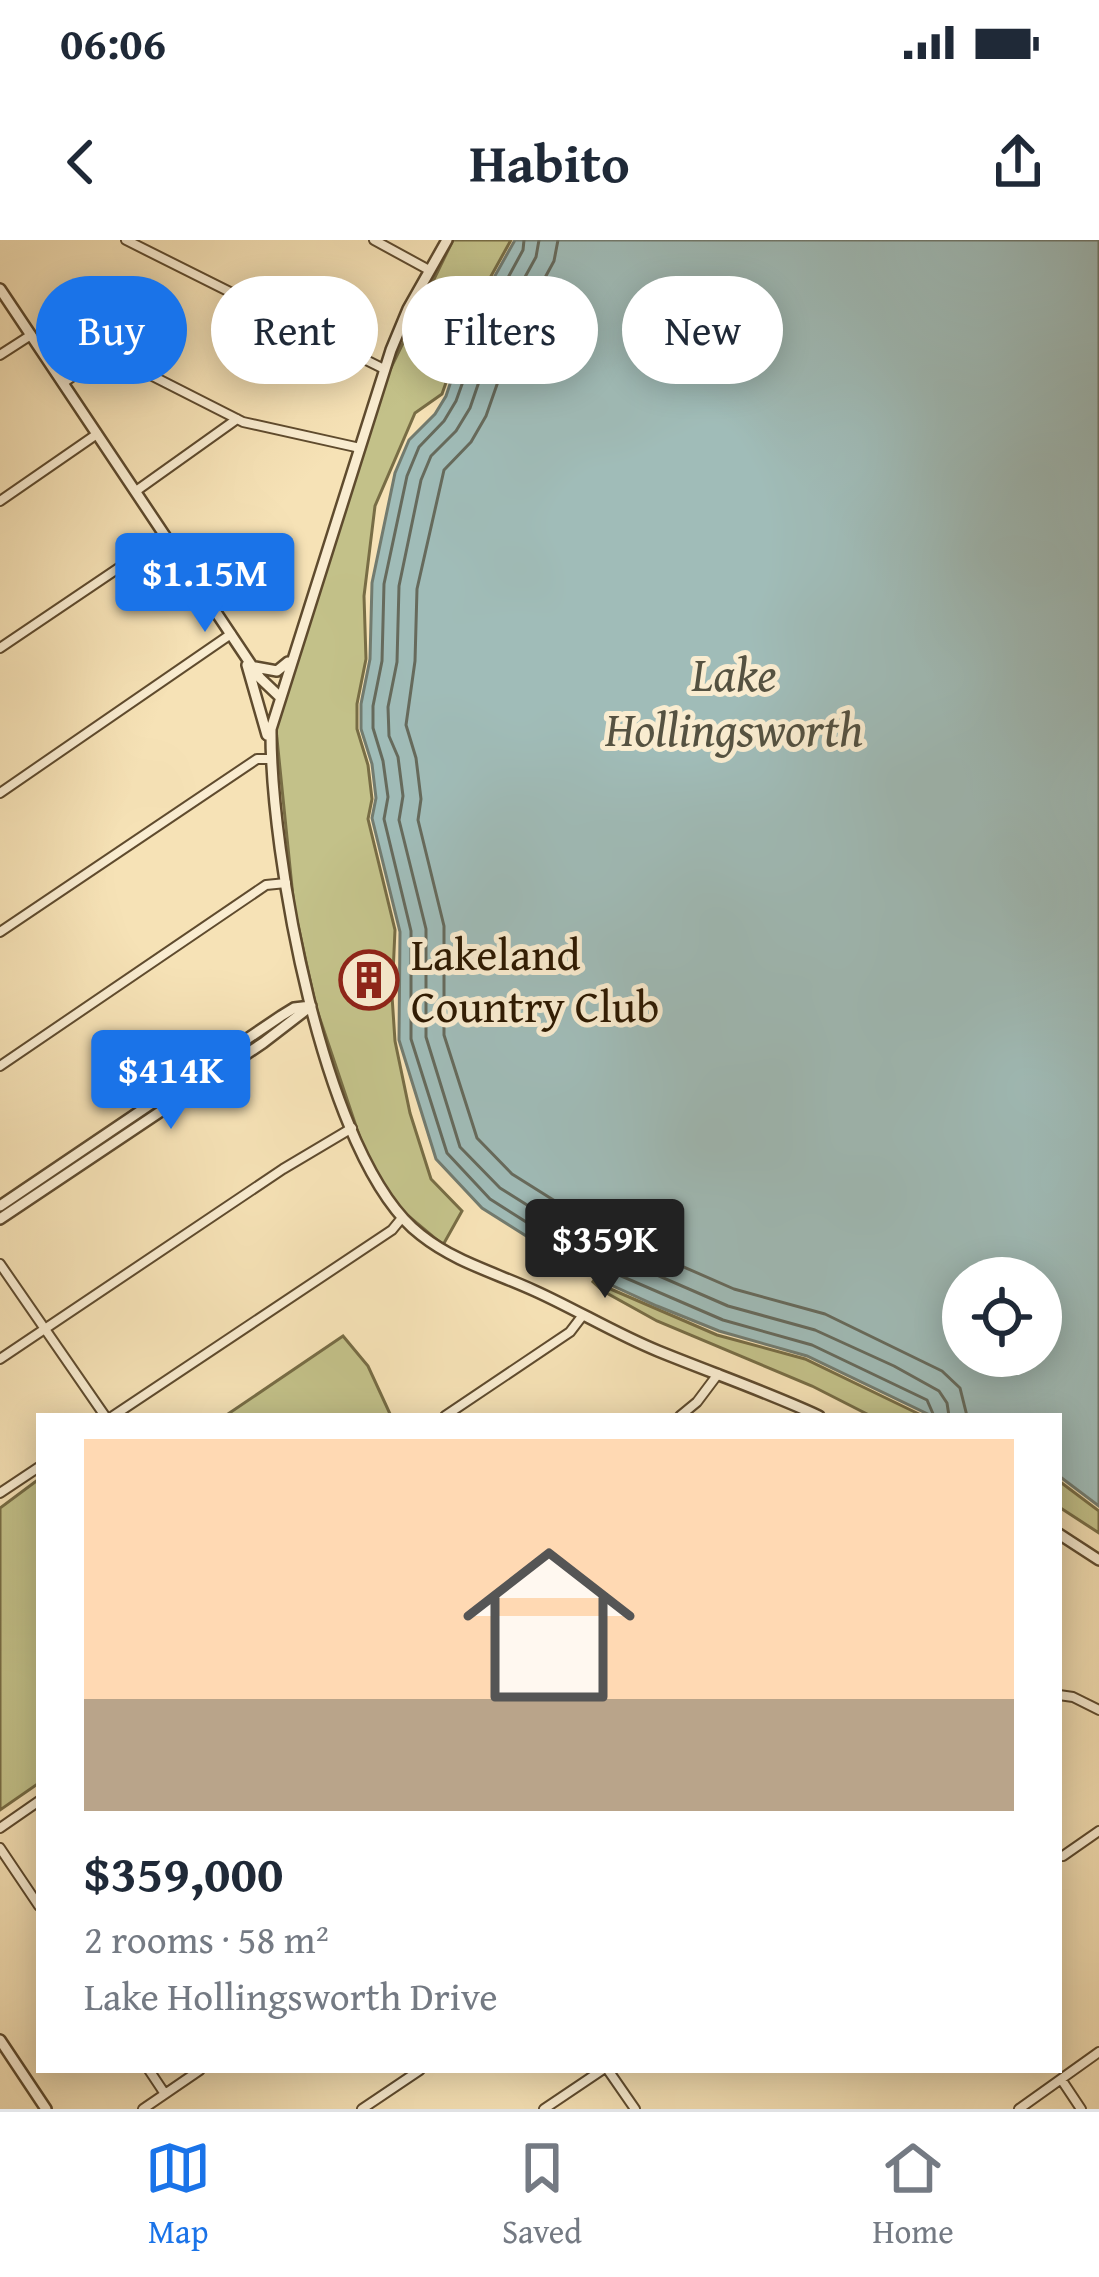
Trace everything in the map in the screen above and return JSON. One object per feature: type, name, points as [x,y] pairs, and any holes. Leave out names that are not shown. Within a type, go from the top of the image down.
[{"type":"street","points":[[126,240],[384,369]]},
{"type":"street","points":[[374,240],[429,270]]},
{"type":"street","points":[[447,240],[408,309],[384,369],[271,729],[298,962],[310,1006],[372,1179],[401,1219],[459,1260],[655,1350],[812,1413]]},
{"type":"street","points":[[0,289],[36,342]]},
{"type":"street","points":[[0,356],[31,335]]},
{"type":"street","points":[[65,384],[244,654],[270,691],[280,697]]},
{"type":"street","points":[[169,384],[237,419],[360,448]]},
{"type":"street","points":[[136,491],[237,419]]},
{"type":"street","points":[[0,501],[97,434]]},
{"type":"street","points":[[0,648],[166,536]]},
{"type":"street","points":[[0,793],[232,634]]},
{"type":"street","points":[[244,654],[271,757]]},
{"type":"street","points":[[252,665],[261,671],[277,671],[292,658]]},
{"type":"street","points":[[0,932],[257,759],[271,757]]},
{"type":"street","points":[[0,1066],[266,885],[287,883]]},
{"type":"street","points":[[0,1219],[281,1016],[310,1006]]},
{"type":"street","points":[[0,1206],[144,1116]]},
{"type":"street","points":[[0,1359],[328,1139],[352,1129]]},
{"type":"street","points":[[114,1413],[392,1230],[401,1219]]},
{"type":"street","points":[[0,1264],[107,1413]]},
{"type":"street","points":[[449,1413],[570,1332],[583,1315]]},
{"type":"street","points":[[684,1413],[718,1374]]},
{"type":"street","points":[[0,1493],[36,1468]]},
{"type":"street","points":[[1062,1536],[1099,1560]]},
{"type":"street","points":[[1062,1695],[1099,1710]]},
{"type":"street","points":[[0,1828],[36,1803]]},
{"type":"street","points":[[1063,1856],[1099,1831]]},
{"type":"street","points":[[0,1848],[36,1902]]},
{"type":"street","points":[[0,2040],[46,2109]]},
{"type":"street","points":[[1019,2109],[1099,2052]]},
{"type":"street","points":[[151,2073],[165,2094]]},
{"type":"street","points":[[142,2109],[196,2073]]},
{"type":"street","points":[[362,2109],[416,2073]]},
{"type":"street","points":[[544,2109],[600,2073]]},
{"type":"street","points":[[607,2073],[634,2109]]},
{"type":"street","points":[[1061,2079],[1082,2109]]},
{"type":"shaded area","points":[[453,240],[511,240],[491,276],[436,276]]},
{"type":"shaded area","points":[[402,345],[402,384],[446,384],[442,394],[415,413],[375,506],[364,596],[366,659],[357,704],[357,729],[372,799],[368,819],[395,930],[395,1041],[410,1113],[431,1179],[462,1211],[443,1245],[394,1204],[366,1156],[316,1007],[294,907],[276,729],[385,380]]},
{"type":"shaded area","points":[[592,1281],[717,1335],[805,1359],[917,1413],[865,1413],[657,1321]]},
{"type":"shaded area","points":[[343,1336],[368,1366],[390,1413],[229,1413]]},
{"type":"shaded area","points":[[36,1481],[36,1785],[0,1810],[0,1508]]},
{"type":"shaded area","points":[[1062,1483],[1099,1511],[1099,1533],[1062,1509]]},
{"type":"water","name":"Lake Hollingsworth","points":[[515,240],[1099,240],[1099,1506],[1062,1478],[1062,1413],[926,1413],[807,1356],[719,1331],[657,1306],[585,1273],[482,1208],[436,1159],[399,1040],[400,932],[372,818],[376,798],[372,764],[361,729],[370,659],[372,583],[395,473],[409,440],[435,414],[450,384],[598,384],[598,276],[495,276]]},
{"type":"place","name":"Lakeland Country Club","points":[[369,980]]}]
